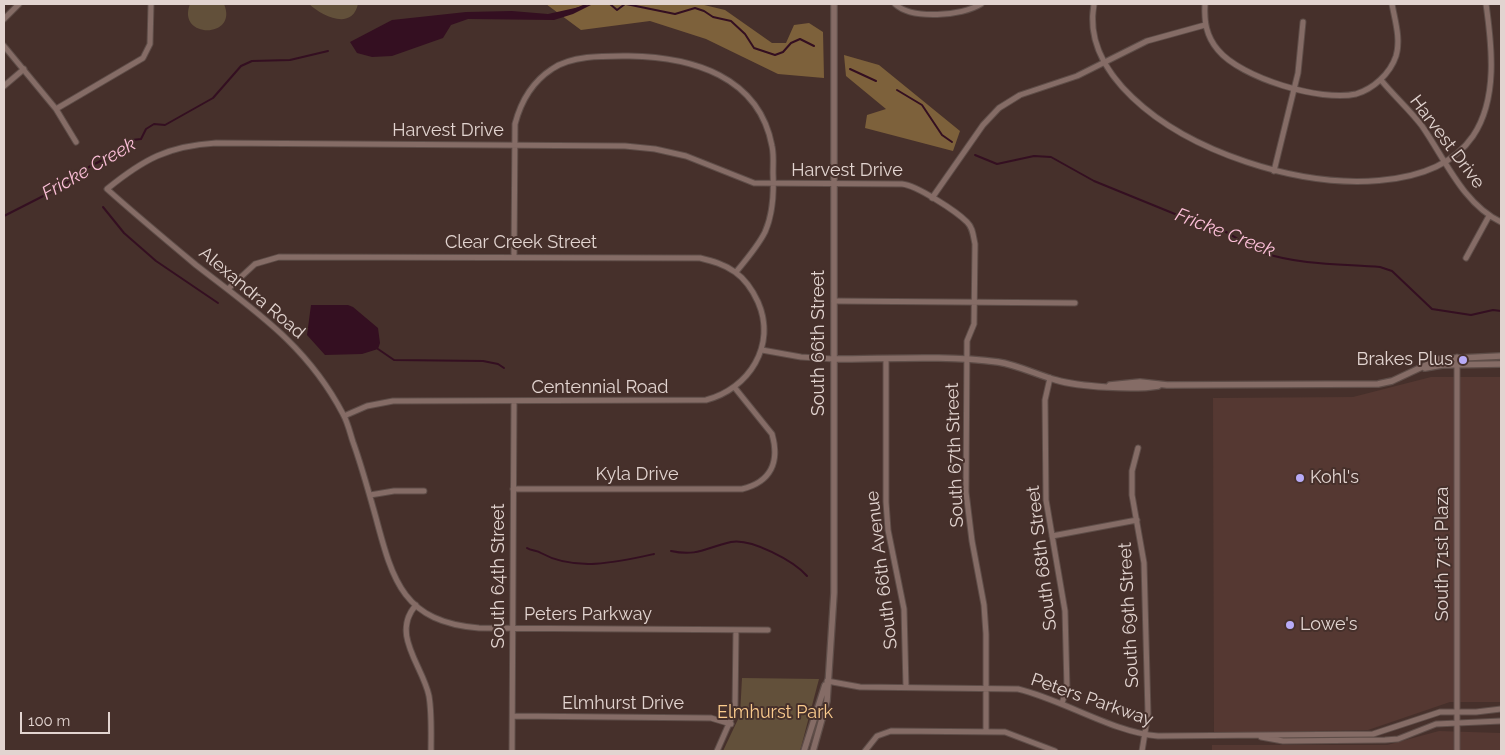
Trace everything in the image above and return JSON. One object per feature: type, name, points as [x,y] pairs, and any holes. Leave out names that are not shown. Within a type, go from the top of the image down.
[{"type":"street","points":[[4,19],[19,4]]},
{"type":"street","points":[[56,110],[143,58],[150,44],[151,4]]},
{"type":"street","name":"South 66th Street","points":[[814,751],[824,716],[831,652],[834,593],[834,4]]},
{"type":"street","points":[[895,4],[900,8],[917,14],[958,13],[981,4]]},
{"type":"street","points":[[1094,4],[1094,36],[1104,62],[1111,74],[1126,90],[1156,116],[1193,140],[1236,160],[1274,171],[1326,180],[1369,180],[1425,172],[1445,162],[1462,149],[1473,136],[1487,106],[1490,92],[1490,47],[1486,4]]},
{"type":"street","points":[[1205,4],[1205,25],[1218,50],[1230,61],[1252,74],[1294,89],[1354,94],[1381,80],[1396,57],[1398,47],[1392,4]]},
{"type":"street","points":[[1274,171],[1302,50],[1303,22]]},
{"type":"street","points":[[932,198],[983,124],[999,108],[1020,95],[1077,76],[1147,41],[1205,25]]},
{"type":"street","points":[[4,46],[56,110],[76,142]]},
{"type":"street","points":[[514,257],[515,124],[521,103],[533,84],[553,68],[574,60],[617,56],[652,56],[693,63],[721,74],[747,95],[764,119],[773,147],[774,184],[772,208],[765,232],[736,272]]},
{"type":"street","points":[[4,86],[24,69]]},
{"type":"street","name":"Harvest Drive","points":[[1381,80],[1420,124],[1464,190],[1489,216],[1501,222]]},
{"type":"street","name":"Harvest Drive","points":[[107,188],[136,165],[167,151],[196,144],[625,146],[655,149],[686,156],[754,183],[910,185],[932,198]]},
{"type":"street","name":"Alexandra Road","points":[[107,188],[155,232],[278,329],[301,351],[325,383],[344,416],[370,495],[390,569],[402,590],[416,606]]},
{"type":"street","name":"South 67th Street","points":[[932,198],[966,222],[973,231],[974,324],[967,341],[966,492],[972,541],[984,605],[986,732]]},
{"type":"street","points":[[1466,258],[1489,216]]},
{"type":"street","name":"Clear Creek Street","points":[[228,289],[255,264],[279,257],[700,258],[717,262],[736,272],[755,296],[762,311],[764,329],[762,350]]},
{"type":"street","points":[[834,301],[1076,303]]},
{"type":"street","points":[[762,350],[801,357],[834,359],[967,359],[1002,363],[1050,378],[1083,385],[1140,388],[1167,385],[1378,384],[1439,359],[1501,364]]},
{"type":"street","name":"Centennial Road","points":[[344,416],[367,406],[393,401],[692,402],[715,398],[736,388],[752,371],[762,350]]},
{"type":"street","points":[[1457,361],[1501,356]]},
{"type":"street","name":"South 66th Avenue","points":[[886,359],[886,502],[888,530],[904,609],[906,687]]},
{"type":"street","name":"South 71st Plaza","points":[[1457,361],[1457,751]]},
{"type":"street","name":"South 68th Street","points":[[1050,378],[1045,400],[1046,500],[1065,612],[1067,688],[1062,703]]},
{"type":"street","name":"Kyla Drive","points":[[513,489],[742,490],[759,484],[773,469],[776,460],[772,434],[736,388]]},
{"type":"street","name":"South 64th Street","points":[[512,751],[514,401]]},
{"type":"street","name":"South 69th Street","points":[[1138,448],[1132,471],[1132,495],[1144,563],[1148,714],[1142,751]]},
{"type":"street","points":[[370,495],[394,491],[424,491]]},
{"type":"street","points":[[1052,536],[1137,520]]},
{"type":"street","points":[[416,606],[408,618],[406,635],[428,695],[431,751]]},
{"type":"street","name":"Peters Parkway","points":[[416,606],[428,615],[450,624],[513,629],[768,630]]},
{"type":"street","points":[[717,751],[731,724],[736,704],[736,630]]},
{"type":"street","name":"South 66th Street","points":[[804,751],[827,681]]},
{"type":"street","name":"Peters Parkway","points":[[827,681],[860,687],[1018,689],[1062,703],[1145,735],[1258,736]]},
{"type":"street","points":[[1258,736],[1283,734],[1374,734],[1431,714],[1457,711],[1501,710]]},
{"type":"street","name":"Elmhurst Drive","points":[[513,716],[711,718],[731,724]]},
{"type":"street","points":[[1258,736],[1283,740],[1385,740],[1398,739],[1436,724],[1501,721]]},
{"type":"street","points":[[864,751],[875,737],[890,731],[1005,732],[1055,751]]},
{"type":"shaded area","points":[[546,4],[700,4],[725,10],[772,43],[786,43],[794,25],[809,23],[823,32],[824,78],[778,74],[706,39],[650,21],[581,30]]},
{"type":"shaded area","points":[[593,4],[573,14],[554,20],[468,19],[451,25],[443,38],[392,56],[372,57],[357,53],[350,42],[392,20],[466,12],[512,11],[548,14]]},
{"type":"shaded area","points":[[844,55],[879,65],[960,131],[953,151],[865,128],[867,115],[886,109],[846,76]]},
{"type":"shaded area","points":[[311,305],[348,305],[353,307],[378,328],[380,343],[378,349],[362,354],[325,355],[307,335]]},
{"type":"shaded area","points":[[1431,377],[1501,377],[1501,702],[1450,702],[1368,730],[1214,733],[1213,398],[1353,397]]},
{"type":"shaded area","points":[[1439,731],[1501,733],[1501,751],[1212,751],[1212,745],[1387,745]]},
{"type":"green space","points":[[190,4],[224,4],[226,15],[223,24],[216,29],[199,29],[192,24],[188,15]]},
{"type":"green space","points":[[309,4],[358,4],[355,12],[350,17],[336,19],[321,13]]},
{"type":"green space","name":"Elmhurst Park","points":[[742,678],[819,679],[800,751],[723,751],[740,715]]},
{"type":"waterway","name":"Fricke Creek","points":[[574,10],[588,4]]},
{"type":"waterway","name":"Fricke Creek","points":[[610,4],[617,10],[625,4]]},
{"type":"waterway","name":"Fricke Creek","points":[[626,4],[675,14],[695,8],[704,11],[713,17],[731,21],[745,34],[754,48],[775,55],[783,52],[791,43],[800,39],[814,46]]},
{"type":"waterway","name":"Fricke Creek","points":[[4,216],[57,189],[89,167],[129,146],[132,140],[141,139],[146,129],[154,124],[165,125],[213,98],[241,66],[252,61],[290,60],[328,51]]},
{"type":"waterway","name":"Fricke Creek","points":[[850,69],[876,81]]},
{"type":"waterway","name":"Fricke Creek","points":[[897,90],[922,105],[942,135],[952,142]]},
{"type":"waterway","name":"Fricke Creek","points":[[975,155],[997,164],[1034,156],[1051,157],[1094,181],[1197,223],[1223,230],[1264,253],[1307,262],[1380,267],[1392,271],[1432,309],[1471,315],[1493,310],[1501,311]]},
{"type":"waterway","points":[[103,207],[124,233],[156,261],[218,303]]},
{"type":"waterway","points":[[378,349],[394,360],[483,361],[498,364],[504,368]]},
{"type":"waterway","points":[[671,551],[680,553],[696,552],[731,542],[739,542],[772,552],[801,570],[807,576]]},
{"type":"waterway","points":[[527,548],[554,559],[582,564],[626,560],[654,554]]},
{"type":"place","name":"Brakes Plus","points":[[1463,360]]},
{"type":"place","name":"Kohl's","points":[[1300,478]]},
{"type":"place","name":"Lowe's","points":[[1290,625]]}]
